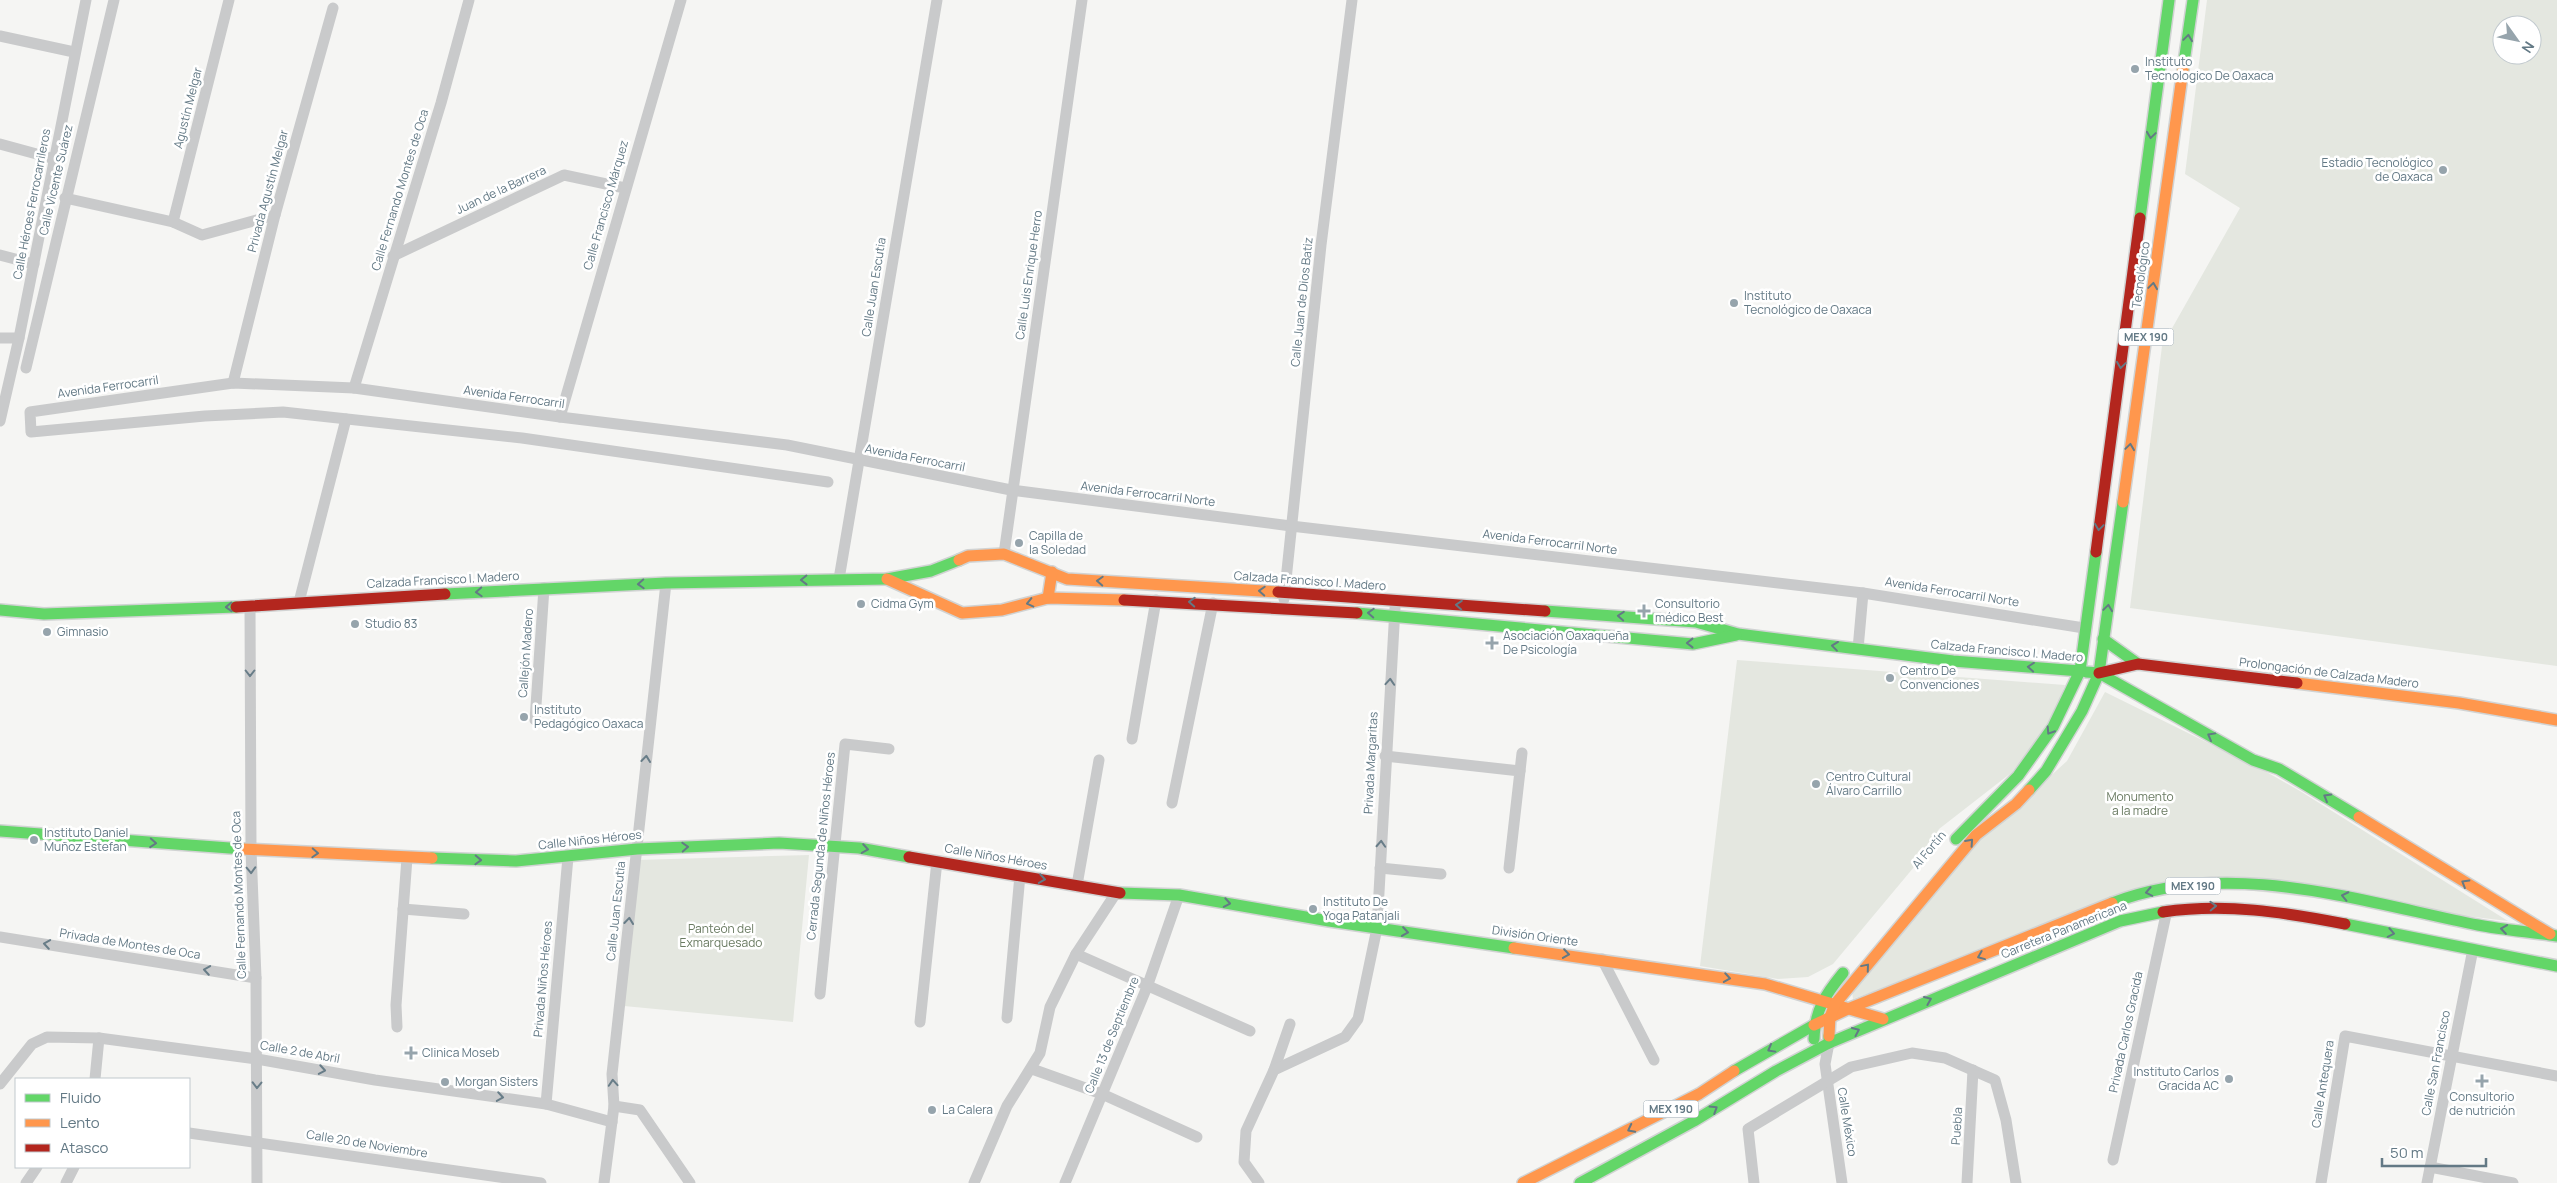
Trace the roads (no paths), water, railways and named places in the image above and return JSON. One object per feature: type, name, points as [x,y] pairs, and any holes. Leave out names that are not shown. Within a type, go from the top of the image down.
[{"type":"main road","name":"Tecnológico","points":[[2080,671],[2084,628],[2170,0]]},
{"type":"main road","name":"Tecnológico","points":[[2099,674],[2193,0]]},
{"type":"main road","points":[[2155,108],[2178,110]]},
{"type":"main road","points":[[2116,402],[2136,404]]},
{"type":"main road","name":"Calzada Francisco I. Madero","points":[[0,610],[44,614],[250,606],[544,588],[666,583],[887,579],[931,571],[968,556],[1004,554],[1067,579],[1284,592],[1696,622],[1738,634],[1953,661],[2099,674],[2254,760],[2279,769],[2555,936]]},
{"type":"main road","points":[[1048,598],[1052,572]]},
{"type":"main road","name":"Calzada Francisco I. Madero","points":[[887,579],[962,613],[1002,610],[1048,598],[1156,600],[1394,615],[1693,644],[1738,634]]},
{"type":"main road","points":[[2103,639],[2138,664]]},
{"type":"main road","name":"Prolongación de Calzada Madero","points":[[2099,674],[2138,664],[2459,703],[2557,720]]},
{"type":"main road","name":"Al Fortín","points":[[1950,845],[2018,776],[2053,728],[2080,671]]},
{"type":"main road","name":"Al Fortín","points":[[1829,1043],[1830,1017],[1835,1004],[1957,856],[1976,836],[2016,804],[2046,772],[2082,711],[2099,674]]},
{"type":"main road","name":"Calle Niños Héroes","points":[[0,831],[251,850],[407,858],[516,861],[637,849],[779,843],[833,846],[938,861],[1116,893],[1179,895]]},
{"type":"main road","name":"Carretera Panamericana","points":[[1830,1017],[2118,901],[2144,893],[2217,882],[2304,888],[2481,925],[2555,936]]},
{"type":"main road","name":"División Oriente","points":[[1179,895],[1377,928],[1765,984],[1883,1019]]},
{"type":"main road","name":"Carretera Panamericana","points":[[1829,1043],[2120,921],[2167,910],[2215,906],[2271,910],[2557,966]]},
{"type":"main road","points":[[1814,1050],[1815,1012],[1821,1000],[1852,964]]},
{"type":"main road","name":"MEX 190","points":[[1523,1183],[1699,1094],[1765,1052],[1830,1017]]},
{"type":"main road","name":"MEX 190","points":[[1583,1182],[1694,1122],[1814,1050],[1829,1043]]},
{"type":"street","name":"Calle Héroes Ferrocarrileros","points":[[1,416],[19,338],[55,159],[74,52],[86,0]]},
{"type":"street","name":"Calle Vicente Suárez","points":[[26,368],[65,198],[114,0]]},
{"type":"street","name":"Agustín Melgar","points":[[173,222],[229,0]]},
{"type":"street","name":"Calle Fernando Montes de Oca","points":[[354,388],[441,104],[470,0]]},
{"type":"street","name":"Calle Francisco Márquez","points":[[560,417],[681,0]]},
{"type":"street","name":"Calle Juan Escutia","points":[[839,579],[936,0]]},
{"type":"street","name":"Calle Luis Enrique Herro","points":[[1004,554],[1011,490],[1082,0]]},
{"type":"street","name":"Calle Juan de Dios Batiz","points":[[1283,608],[1321,245],[1352,0]]},
{"type":"street","name":"Privada Agustín Melgar","points":[[233,383],[275,215],[333,8]]},
{"type":"street","points":[[0,36],[74,52]]},
{"type":"street","points":[[0,144],[55,159]]},
{"type":"street","name":"Juan de la Barrera","points":[[393,256],[564,175],[625,188]]},
{"type":"street","points":[[65,198],[173,222],[202,235],[275,215]]},
{"type":"street","points":[[0,255],[34,264]]},
{"type":"street","points":[[0,338],[19,338]]},
{"type":"street","name":"Avenida Ferrocarril","points":[[346,419],[283,412],[205,416],[31,432],[30,412],[233,383],[354,388],[560,417],[787,445],[1011,490]]},
{"type":"street","points":[[300,602],[346,419],[531,440],[828,482]]},
{"type":"street","name":"Avenida Ferrocarril Norte","points":[[1011,490],[1291,526],[1863,592],[2084,628]]},
{"type":"street","name":"Calle Juan Escutia","points":[[604,1183],[614,1106],[612,1074],[666,583]]},
{"type":"street","name":"Callejón Madero","points":[[536,720],[544,588]]},
{"type":"street","points":[[1858,649],[1863,592]]},
{"type":"street","points":[[1132,739],[1156,600]]},
{"type":"street","name":"Privada Margaritas","points":[[1274,1070],[1345,1037],[1358,1019],[1377,928],[1395,600]]},
{"type":"street","points":[[1172,803],[1213,603]]},
{"type":"street","name":"Calle Fernando Montes de Oca","points":[[250,606],[251,850],[256,978],[257,1183]]},
{"type":"street","name":"Cerrada Segunda de Niños Héroes","points":[[820,994],[833,846],[845,744],[889,749]]},
{"type":"street","points":[[1509,868],[1522,753]]},
{"type":"street","points":[[1385,756],[1520,771]]},
{"type":"street","points":[[1077,885],[1100,760]]},
{"type":"street","name":"Privada Niños Héroes","points":[[546,1104],[568,857]]},
{"type":"street","points":[[397,1027],[396,1005],[407,858]]},
{"type":"street","points":[[920,1022],[938,861]]},
{"type":"street","points":[[1380,868],[1441,874]]},
{"type":"street","points":[[1007,1018],[1020,875]]},
{"type":"street","points":[[974,1183],[1007,1106],[1032,1069],[1040,1053],[1050,1007],[1076,954],[1116,893]]},
{"type":"street","name":"Calle 13 de Septiembre","points":[[1065,1183],[1147,987],[1179,895]]},
{"type":"street","points":[[404,909],[464,914]]},
{"type":"street","name":"Privada Carlos Gracida","points":[[2113,1160],[2167,910]]},
{"type":"street","name":"Privada de Montes de Oca","points":[[0,936],[256,978]]},
{"type":"street","name":"Calle San Francisco","points":[[2427,1183],[2473,949]]},
{"type":"street","points":[[1076,954],[1250,1031]]},
{"type":"street","points":[[1602,959],[1654,1060]]},
{"type":"street","points":[[1254,1180],[1244,1162],[1246,1131],[1274,1070],[1290,1024]]},
{"type":"street","name":"Calle Antequera","points":[[2321,1183],[2345,1036],[2451,1056]]},
{"type":"street","name":"Calle 2 de Abril","points":[[0,1084],[32,1044],[47,1037],[99,1038],[257,1059],[375,1080],[546,1104],[612,1122]]},
{"type":"street","points":[[95,1078],[99,1038]]},
{"type":"street","name":"Calle México","points":[[1829,1043],[1825,1064],[1826,1080],[1842,1183]]},
{"type":"street","points":[[1814,1050],[1825,1064]]},
{"type":"street","points":[[1754,1183],[1748,1129],[1826,1080],[1851,1067],[1912,1053],[1945,1058],[1995,1080],[2006,1120],[2016,1183]]},
{"type":"street","points":[[2451,1056],[2557,1076]]},
{"type":"street","points":[[1032,1069],[1102,1094],[1197,1137]]},
{"type":"street","name":"Puebla","points":[[1967,1183],[1973,1070]]},
{"type":"street","points":[[614,1106],[640,1110],[690,1183]]},
{"type":"street","name":"Calle 20 de Noviembre","points":[[190,1133],[542,1183]]},
{"type":"street","points":[[2430,1167],[2513,1183]]},
{"type":"street","points":[[26,1183],[35,1168]]},
{"type":"street","points":[[66,1183],[74,1168]]},
{"type":"place","name":"Instituto Tecnologico De Oaxaca","points":[[2135,69]]},
{"type":"place","name":"Estadio Tecnológico de Oaxaca","points":[[2443,170]]},
{"type":"place","name":"Instituto Tecnológico de Oaxaca","points":[[1734,303]]},
{"type":"place","name":"Capilla de la Soledad","points":[[1019,543]]},
{"type":"place","name":"Cidma Gym","points":[[861,604]]},
{"type":"place","name":"Consultorio médico Best","points":[[1644,611]]},
{"type":"place","name":"Studio 83","points":[[355,624]]},
{"type":"place","name":"Gimnasio","points":[[47,632]]},
{"type":"place","name":"Asociación Oaxaqueña De Psicología","points":[[1492,643]]},
{"type":"place","name":"Centro De Convenciones","points":[[1890,678]]},
{"type":"place","name":"Instituto Pedagógico Oaxaca","points":[[524,717]]},
{"type":"place","name":"Centro Cultural Álvaro Carrillo","points":[[1816,784]]},
{"type":"place","name":"Instituto Daniel Muñoz Estefan","points":[[34,840]]},
{"type":"place","name":"Instituto De Yoga Patanjali","points":[[1313,909]]},
{"type":"place","name":"Clinica Moseb","points":[[411,1053]]},
{"type":"place","name":"Instituto Carlos Gracida AC","points":[[2229,1079]]},
{"type":"place","name":"Consultorio de nutrición","points":[[2482,1081]]},
{"type":"place","name":"Morgan Sisters","points":[[445,1082]]},
{"type":"place","name":"La Calera","points":[[932,1110]]},
{"type":"park label","name":"Monumento a la madre","points":[[2140,804]]},
{"type":"park label","name":"Panteón del Exmarquesado","points":[[721,936]]}]
